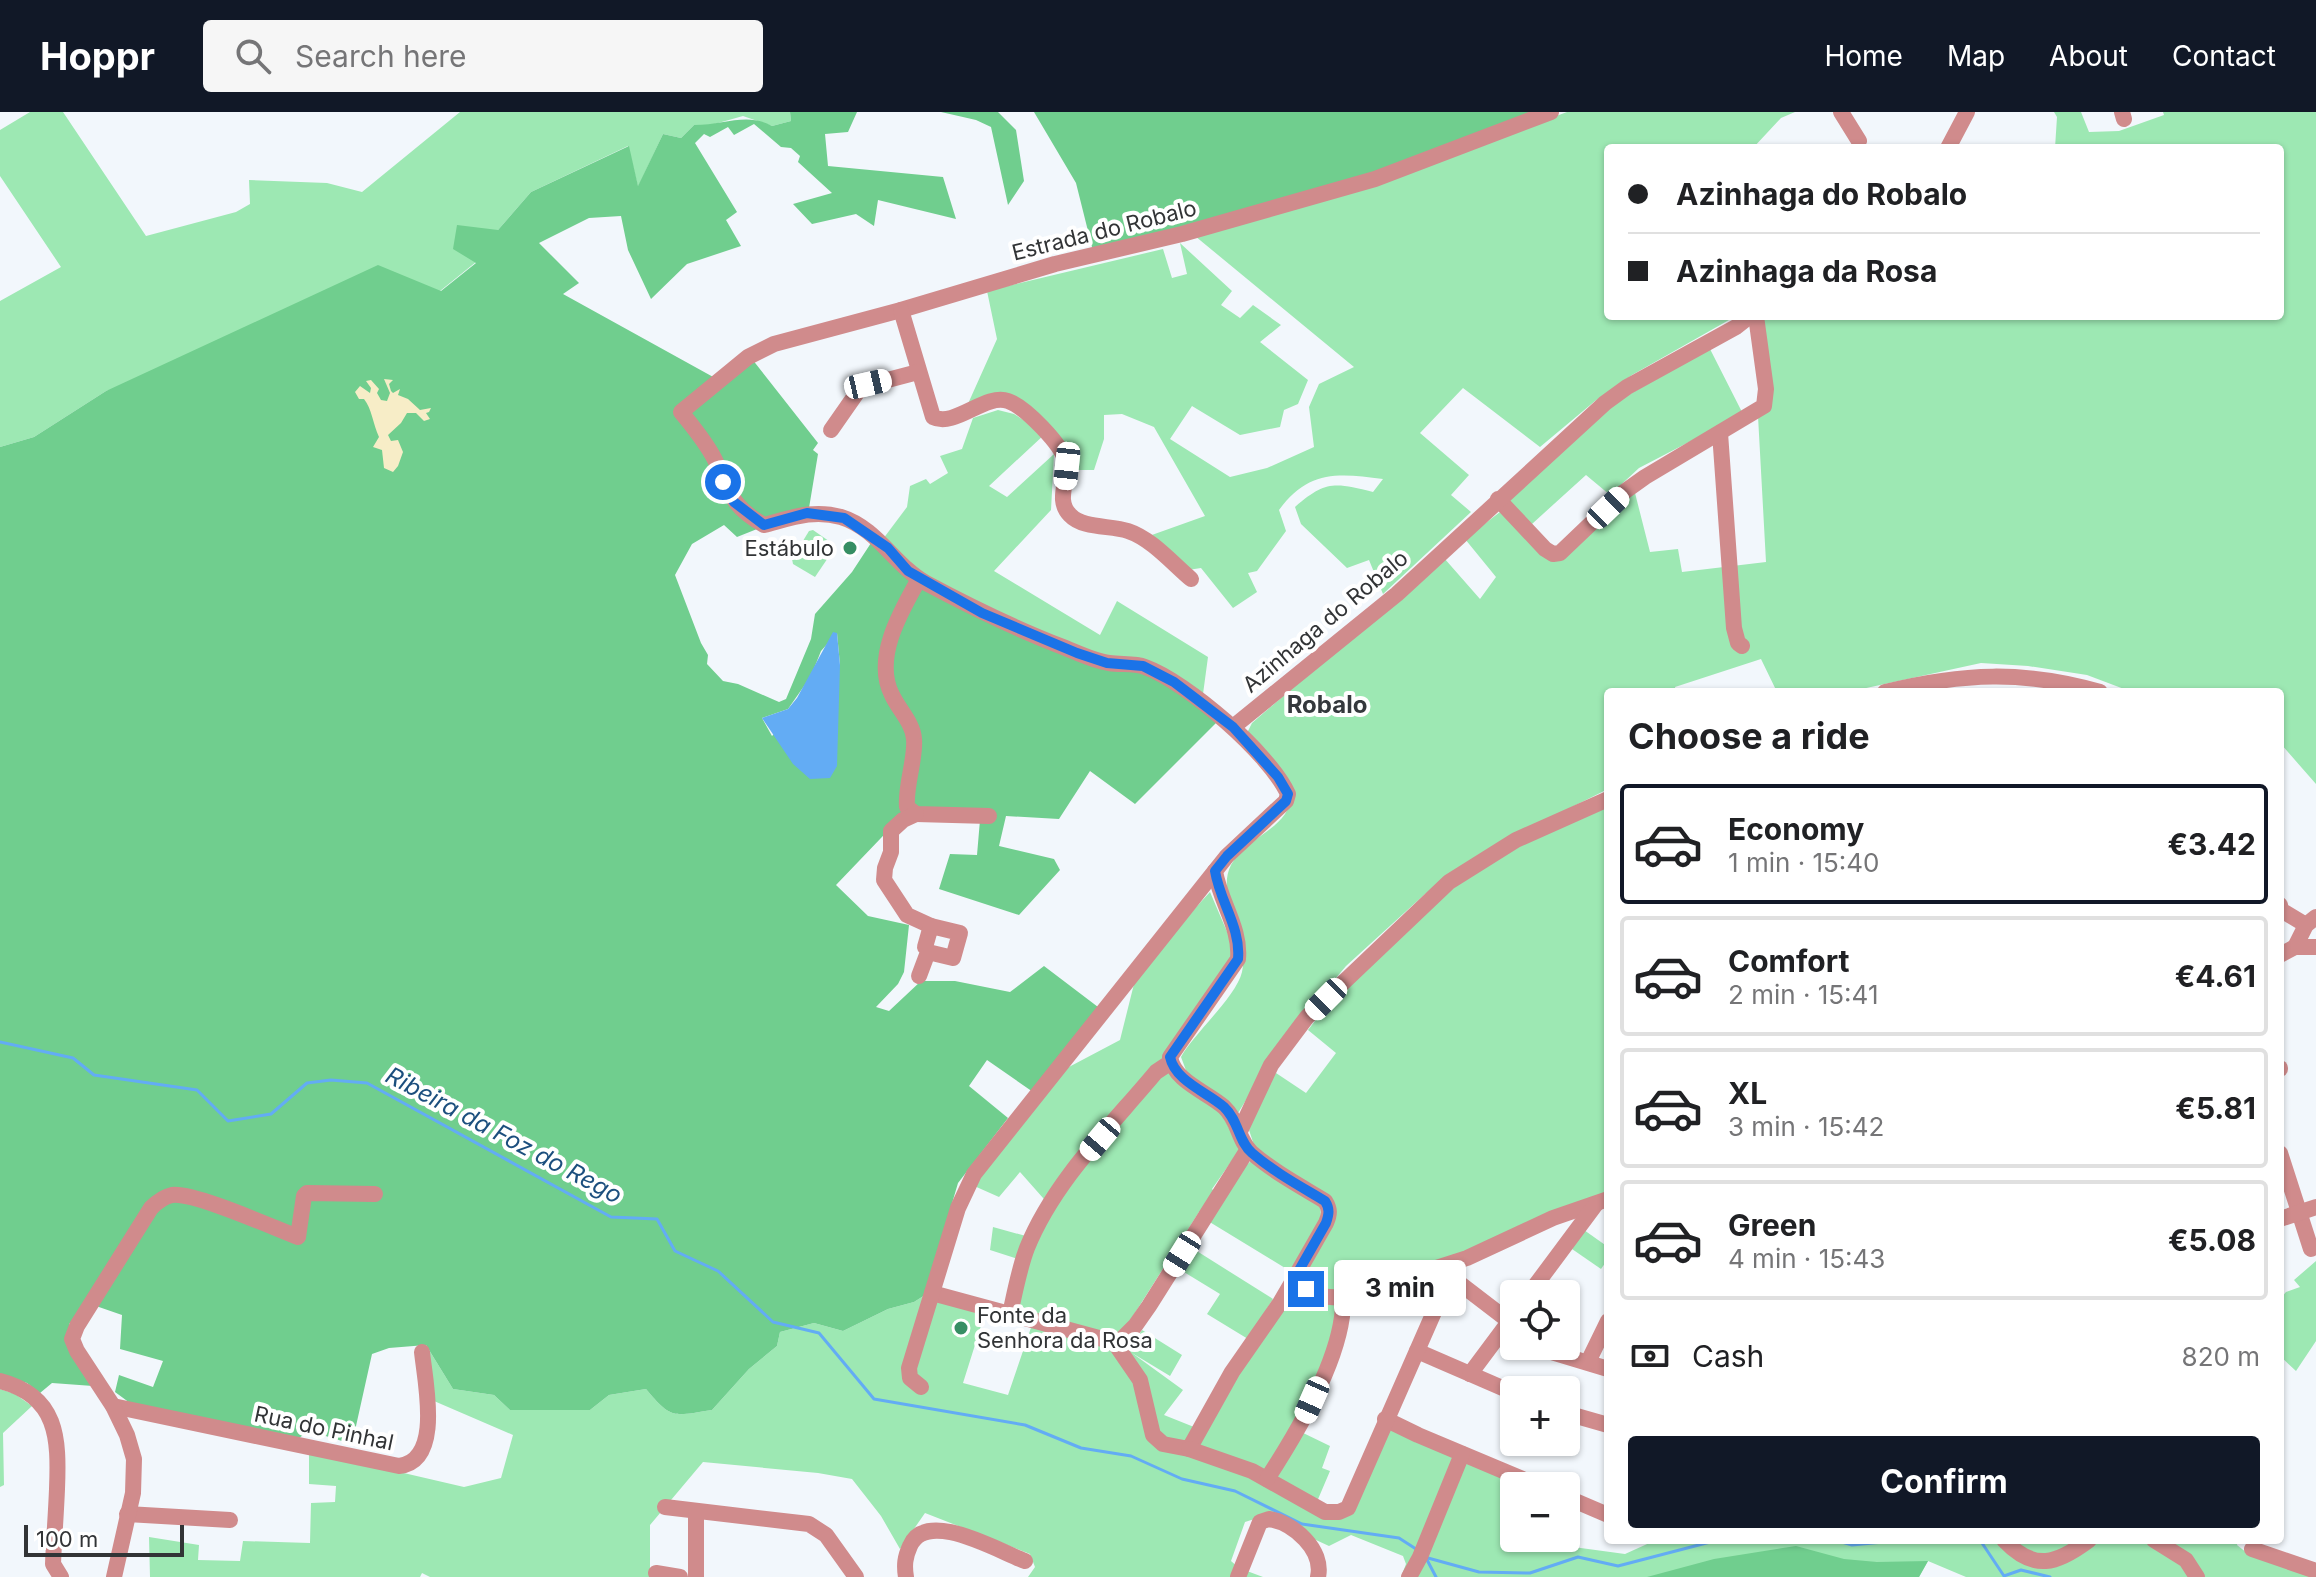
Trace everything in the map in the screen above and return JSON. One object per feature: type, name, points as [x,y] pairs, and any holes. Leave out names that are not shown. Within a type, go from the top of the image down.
[{"type":"street","name":"Estrada do Robalo","points":[[919,579],[888,548],[844,518],[807,513],[764,525],[756,521],[734,502],[715,461],[681,412],[761,349],[1055,264],[1135,247],[1375,179],[1551,112]]},
{"type":"street","points":[[1841,112],[1859,141]]},
{"type":"street","points":[[1950,144],[1967,112]]},
{"type":"street","points":[[901,310],[929,410],[936,419],[999,401],[1011,403],[1045,431],[1064,456],[1067,466],[1062,500],[1070,516],[1086,523],[1136,534],[1191,579]]},
{"type":"street","name":"Azinhaga do Robalo","points":[[1233,727],[1397,594],[1605,403],[1627,387],[1747,320]]},
{"type":"street","points":[[1498,499],[1545,549],[1553,554],[1560,553],[1624,492],[1764,406],[1766,389],[1754,320]]},
{"type":"street","points":[[831,430],[861,387],[918,372]]},
{"type":"street","points":[[1720,433],[1734,628],[1738,643],[1742,646]]},
{"type":"street","points":[[916,814],[907,807],[906,800],[915,740],[886,682],[885,668],[896,624],[919,579],[982,613],[1043,639],[1107,663],[1143,666],[1174,682],[1233,727],[1278,777],[1288,794],[1282,805],[1227,856],[974,1174],[958,1208],[909,1368],[910,1378],[921,1387]]},
{"type":"street","points":[[1901,688],[1976,675],[2040,678],[2083,688]]},
{"type":"street","points":[[1240,1131],[1271,1065],[1307,1017],[1449,882],[1516,840],[1604,801]]},
{"type":"street","points":[[919,976],[928,952],[953,958],[960,933],[931,926],[907,915],[884,880],[891,852],[891,831],[916,814],[989,816]]},
{"type":"street","points":[[1189,1449],[1232,1372],[1280,1303],[1329,1214],[1325,1201],[1248,1149],[1235,1118],[1181,1075],[1171,1062],[1172,1053],[1238,959],[1236,932],[1218,890],[1215,871]]},
{"type":"street","points":[[2284,911],[2311,921],[2287,951]]},
{"type":"street","points":[[925,947],[931,926]]},
{"type":"street","points":[[2287,951],[2316,947]]},
{"type":"street","points":[[1010,1314],[1026,1251],[1063,1185],[1156,1072],[1171,1062]]},
{"type":"street","points":[[1116,1345],[1149,1306],[1248,1149]]},
{"type":"street","points":[[2284,1166],[2311,1249]]},
{"type":"street","points":[[114,1577],[135,1482],[134,1459],[113,1406],[72,1339],[77,1326],[151,1208],[161,1199],[182,1195],[234,1212],[301,1244],[304,1196],[307,1193],[375,1194]]},
{"type":"street","points":[[1294,1279],[1317,1296],[1343,1298],[1453,1269],[1553,1218],[1602,1202]]},
{"type":"street","points":[[1540,1280],[1602,1202]]},
{"type":"street","points":[[2284,1218],[2316,1207]]},
{"type":"street","points":[[932,1293],[1083,1332],[1116,1345],[1140,1380],[1153,1435],[1163,1444],[1227,1460],[1325,1512],[1344,1511],[1351,1503],[1453,1269]]},
{"type":"street","points":[[1453,1269],[1500,1310]]},
{"type":"street","points":[[1267,1479],[1297,1432],[1321,1380],[1340,1329],[1343,1298]]},
{"type":"street","points":[[1588,1362],[1604,1329]]},
{"type":"street","points":[[1470,1374],[1500,1335]]},
{"type":"street","points":[[1417,1351],[1500,1387]]},
{"type":"street","name":"Rua do Pinhal","points":[[113,1406],[399,1466],[410,1465],[418,1457],[427,1434],[422,1352]]},
{"type":"street","points":[[1580,1360],[1604,1368]]},
{"type":"street","points":[[0,1381],[18,1387],[40,1403],[51,1419],[57,1436],[59,1455],[53,1564],[61,1577]]},
{"type":"street","points":[[1580,1417],[1604,1424]]},
{"type":"street","points":[[1385,1419],[1505,1472]]},
{"type":"street","points":[[1409,1577],[1462,1454]]},
{"type":"street","points":[[1580,1503],[1604,1513]]},
{"type":"street","points":[[665,1507],[813,1526],[826,1535],[856,1577]]},
{"type":"street","points":[[696,1511],[696,1577]]},
{"type":"street","points":[[127,1514],[230,1520]]},
{"type":"street","points":[[1238,1577],[1260,1522],[1269,1519],[1295,1530],[1312,1548],[1320,1568],[1318,1577]]},
{"type":"street","points":[[906,1577],[904,1565],[911,1542],[927,1529],[945,1529],[1025,1561]]},
{"type":"street","points":[[2009,1544],[2026,1559],[2039,1561],[2064,1558],[2083,1544]]},
{"type":"street","points":[[2160,1544],[2186,1560],[2197,1577]]},
{"type":"street","points":[[2252,1549],[2316,1571]]},
{"type":"street","points":[[656,1573],[680,1577]]},
{"type":"green space","points":[[30,112],[63,112],[146,236],[236,212],[250,204],[249,180],[327,183],[362,192],[460,112],[790,112],[791,121],[772,126],[743,116],[711,125],[694,125],[681,138],[663,134],[638,187],[628,146],[531,192],[498,230],[476,262],[440,291],[106,391],[34,437],[0,447],[0,301],[61,267],[0,176],[0,130]]},
{"type":"green space","points":[[790,112],[857,112],[848,132],[825,134],[828,166],[943,177],[956,219],[878,200],[874,226],[856,214],[812,224],[793,204],[832,193],[798,162],[800,156],[791,148],[781,147],[754,124],[734,135],[728,127],[710,137],[704,134],[695,143],[737,212],[726,220],[741,246],[687,264],[651,299],[628,250],[621,216],[589,218],[539,243],[579,283],[563,294],[715,378],[752,359],[818,443],[813,450],[818,454],[809,508],[737,537],[724,525],[692,544],[675,575],[708,655],[707,664],[723,681],[738,684],[779,702],[786,699],[811,639],[815,614],[852,572],[871,543],[906,577],[1174,685],[1217,722],[1135,804],[1090,771],[1059,819],[1006,816],[999,846],[1054,859],[1060,870],[1019,915],[939,889],[950,854],[977,855],[980,820],[903,815],[836,885],[868,916],[909,925],[904,972],[898,984],[876,1007],[889,1011],[921,981],[955,981],[1010,992],[1044,966],[1098,1007],[1033,1092],[987,1060],[969,1086],[1008,1118],[958,1183],[925,1295],[843,1331],[814,1323],[780,1332],[777,1346],[749,1369],[712,1410],[689,1414],[668,1411],[646,1389],[609,1395],[590,1410],[510,1410],[494,1395],[453,1389],[426,1345],[389,1348],[372,1354],[352,1444],[309,1431],[299,1438],[134,1406],[115,1392],[119,1375],[153,1387],[163,1361],[120,1349],[122,1315],[96,1306],[69,1324],[93,1386],[52,1383],[40,1393],[27,1383],[0,1375],[0,447],[34,437],[106,391],[378,265],[441,291],[476,263],[453,249],[457,225],[498,230],[531,192],[629,146],[638,186],[663,134],[681,138],[694,125],[735,120],[754,120],[772,126],[791,121]],"holes":[[[837,633],[840,665],[772,736],[762,718],[788,709],[811,676],[821,651]]]},
{"type":"green space","points":[[941,112],[998,112],[1016,130],[1024,181],[1008,205],[991,127]]},
{"type":"green space","points":[[1034,112],[1550,112],[1457,153],[1095,259],[1076,183]]},
{"type":"green space","points":[[1567,112],[1795,112],[1781,118],[1757,144],[1604,144],[1604,320],[1729,320],[1632,375],[1540,447],[1463,388],[1420,433],[1469,475],[1451,495],[1471,512],[1383,594],[1369,560],[1347,568],[1301,524],[1295,507],[1323,488],[1340,486],[1373,492],[1383,479],[1325,477],[1301,487],[1279,510],[1286,531],[1257,571],[1248,573],[1257,592],[1233,608],[1201,568],[1188,570],[1149,536],[1205,516],[1154,427],[1122,414],[1104,415],[1104,439],[1094,470],[1073,470],[1070,450],[1015,396],[967,406],[997,339],[987,291],[1163,249],[1172,278],[1187,274],[1180,243],[1232,291],[1221,305],[1240,318],[1253,305],[1281,325],[1260,342],[1308,380],[1298,404],[1284,410],[1280,427],[1240,435],[1192,406],[1170,439],[1230,477],[1267,468],[1314,447],[1309,407],[1319,384],[1354,367],[1195,236],[1457,153]]},
{"type":"green space","points":[[2054,112],[2081,112],[2089,132],[2119,131],[2164,115],[2163,112],[2316,112],[2316,784],[2284,748],[2284,688],[2121,688],[2087,675],[1981,663],[1866,688],[1775,688],[1761,659],[1675,688],[1604,688],[1604,791],[1488,849],[1425,894],[1346,966],[1282,1042],[1238,1113],[1187,1073],[1181,1057],[1232,992],[1242,972],[1241,945],[1227,890],[1231,865],[1242,851],[1279,821],[1286,812],[1290,797],[1246,735],[1252,723],[1444,558],[1480,599],[1496,577],[1465,539],[1500,512],[1533,474],[1612,404],[1710,349],[1743,414],[1639,468],[1610,495],[1586,475],[1522,533],[1557,556],[1635,493],[1650,552],[1678,549],[1682,572],[1766,562],[1758,416],[1763,320],[2284,320],[2284,144],[2055,144],[2057,117]]},
{"type":"green space","points":[[998,410],[1014,414],[1045,434],[989,486],[1007,497],[1054,454],[1051,510],[994,571],[1100,635],[1117,601],[1208,657],[1203,694],[1091,655],[986,611],[913,569],[883,539],[907,507],[910,486],[926,479],[930,484],[948,473],[940,456],[962,449],[973,418]]},
{"type":"green space","points":[[813,530],[836,546],[815,577],[793,564],[792,559],[809,531]]},
{"type":"green space","points":[[1604,804],[1604,1193],[1481,1249],[1373,1284],[1329,1293],[1306,1283],[1301,1274],[1333,1206],[1256,1151],[1249,1130],[1258,1100],[1276,1073],[1306,1093],[1336,1053],[1308,1030],[1332,999],[1399,934],[1482,864]]},
{"type":"green space","points":[[1210,892],[1234,948],[1225,977],[1172,1058],[1218,1107],[1240,1149],[1212,1189],[1222,1199],[1236,1174],[1251,1161],[1320,1202],[1321,1218],[1290,1271],[1208,1221],[1199,1212],[1126,1327],[1129,1349],[1142,1330],[1182,1355],[1170,1376],[1132,1353],[1183,1390],[1164,1415],[1204,1431],[1293,1287],[1351,1298],[1297,1430],[1330,1446],[1322,1468],[1330,1471],[1313,1511],[1347,1514],[1386,1424],[1500,1473],[1500,1552],[1580,1552],[1580,1548],[1625,1554],[1647,1544],[2237,1544],[2247,1553],[2316,1577],[1966,1577],[1928,1561],[1919,1577],[1401,1577],[1406,1564],[1403,1556],[1351,1535],[1329,1546],[1264,1516],[1245,1522],[1231,1561],[1239,1568],[1263,1577],[1028,1577],[1035,1567],[1030,1554],[925,1513],[900,1549],[881,1516],[852,1479],[703,1462],[650,1525],[650,1577],[430,1577],[422,1573],[420,1577],[150,1577],[149,1537],[199,1545],[198,1560],[240,1561],[243,1541],[310,1543],[311,1503],[335,1502],[336,1486],[309,1484],[309,1451],[464,1487],[501,1478],[513,1435],[434,1401],[426,1345],[453,1389],[494,1395],[510,1410],[590,1410],[609,1395],[646,1389],[668,1411],[689,1414],[712,1410],[749,1369],[777,1346],[780,1332],[814,1323],[843,1331],[925,1295],[986,1310],[963,1383],[1008,1395],[1036,1313],[1015,1306],[1027,1262],[990,1250],[993,1227],[1033,1238],[1051,1207],[1020,1172],[999,1197],[972,1185],[1067,1068],[1120,1040],[1134,984],[1166,940]]},
{"type":"green space","points":[[1584,1230],[1604,1244],[1604,1265],[1601,1269],[1572,1249]]},
{"type":"green space","points":[[1192,1248],[1273,1299],[1248,1339],[1207,1314],[1220,1294],[1179,1269]]},
{"type":"green space","points":[[2316,1261],[2316,1341],[2296,1371],[2284,1360],[2284,1294],[2300,1287],[2294,1280]]},
{"type":"green space","points":[[0,1389],[15,1394],[32,1406],[3,1433],[4,1485],[0,1487]]},
{"type":"green space","points":[[1796,1546],[1844,1559],[1928,1561],[1919,1577],[1647,1577],[1714,1559]]},
{"type":"sand","points":[[384,379],[393,380],[389,384],[391,391],[400,389],[398,395],[420,410],[431,408],[426,413],[430,419],[424,421],[416,413],[407,413],[388,435],[391,441],[398,440],[403,452],[393,472],[384,468],[382,450],[373,447],[379,437],[371,412],[364,399],[359,399],[355,392],[360,386],[370,393],[371,388],[366,381],[371,380],[379,389],[377,393],[381,400],[387,401],[390,393]]},
{"type":"water","points":[[833,632],[837,633],[840,665],[837,766],[830,778],[810,779],[793,764],[762,718],[788,709]]},
{"type":"waterway","name":"Ribeira da Foz do Rego","points":[[0,1042],[73,1058],[94,1075],[197,1090],[228,1121],[271,1114],[307,1083],[331,1080],[367,1083],[611,1217],[657,1219],[675,1251],[718,1271],[773,1322],[819,1333],[874,1399],[1025,1425],[1081,1448],[1131,1456],[1182,1479],[1235,1491],[1302,1524],[1399,1538],[1416,1549]]},
{"type":"waterway","points":[[1428,1558],[1479,1572],[1530,1573],[1578,1557],[1618,1566],[1703,1544]]},
{"type":"waterway","points":[[1849,1544],[1862,1544]]},
{"type":"waterway","points":[[1983,1544],[2004,1576],[2021,1570],[2050,1577]]},
{"type":"waterway","name":"Ribeira da Foz do Rego","points":[[1425,1556],[1436,1577]]},
{"type":"place","name":"Estábulo","points":[[850,548]]},
{"type":"place","name":"Fonte da Senhora da Rosa","points":[[961,1328]]},
{"type":"district","name":"Robalo","points":[[1327,704]]},
{"type":"route","points":[[723,482],[734,502],[764,525],[807,513],[844,518],[888,548],[919,579],[982,613],[1077,653],[1107,663],[1143,666],[1174,682],[1233,727],[1285,786],[1288,794],[1286,801],[1215,871],[1218,890],[1236,932],[1238,959],[1170,1057],[1173,1068],[1235,1118],[1246,1147],[1255,1156],[1325,1201],[1329,1207],[1326,1223],[1294,1279],[1306,1289]]}]
